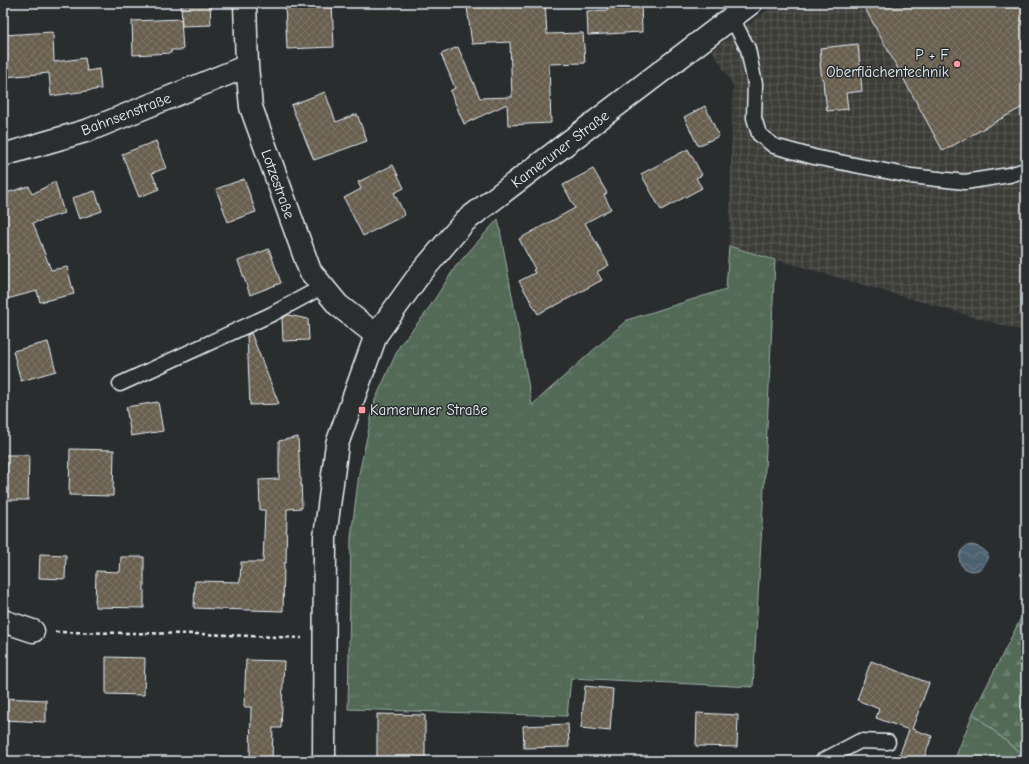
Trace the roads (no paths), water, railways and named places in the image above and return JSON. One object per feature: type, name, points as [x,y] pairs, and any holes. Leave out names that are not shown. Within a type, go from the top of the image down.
[{"type":"street","name":"Lotzestraße","points":[[245,3],[250,107],[310,271],[338,305],[376,335]]},
{"type":"street","name":"Kameruner Straße","points":[[324,761],[325,537],[337,444],[376,335],[419,275],[465,221],[751,3]]},
{"type":"street","name":"Bahnsenstraße","points":[[3,155],[89,130],[247,66]]},
{"type":"street","points":[[3,621],[33,631]]},
{"type":"lane","points":[[732,18],[748,49],[755,84],[754,118],[759,134],[774,146],[822,159],[911,176],[965,182],[1009,175],[1026,170]]},
{"type":"lane","points":[[120,384],[272,314],[322,286]]},
{"type":"lane","points":[[822,761],[860,741],[888,742]]},
{"type":"water","points":[[971,545],[981,548],[988,554],[986,562],[982,568],[971,571],[962,566],[960,554],[962,550]]},
{"type":"place","name":"P + F Oberflächentechnik","points":[[957,64]]},
{"type":"place","name":"Kameruner Straße","points":[[362,410]]}]
